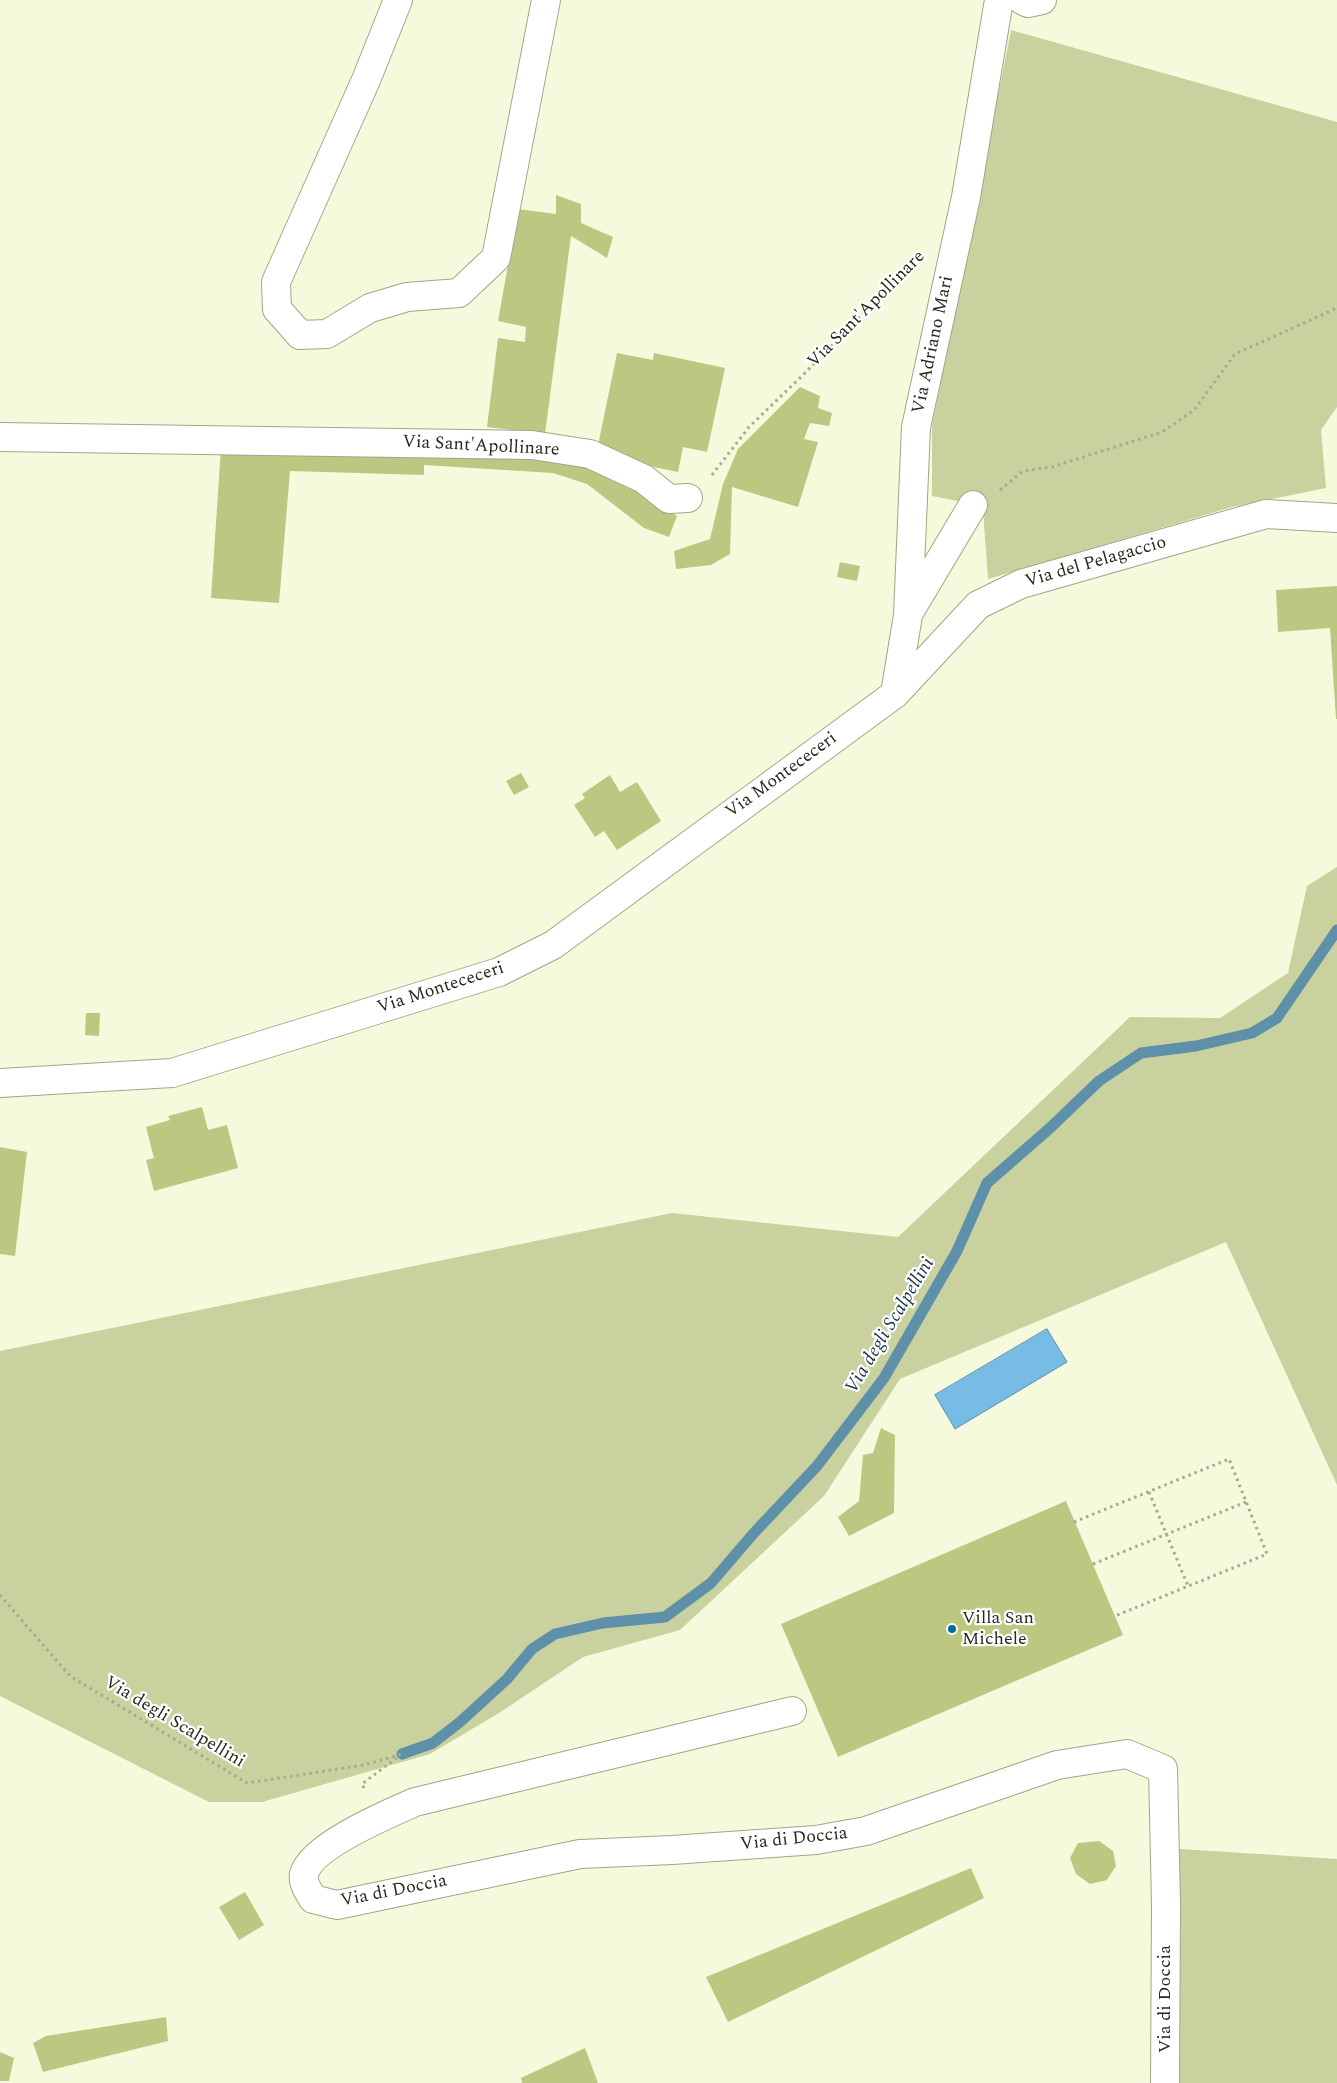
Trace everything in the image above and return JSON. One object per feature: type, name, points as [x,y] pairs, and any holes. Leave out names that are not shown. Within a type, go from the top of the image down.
[{"type":"street","points":[[398,0],[366,80],[276,282],[276,309],[300,335],[327,334],[370,308],[407,297],[459,293],[496,258],[546,0]]},
{"type":"street","name":"Via Adriano Mari","points":[[895,694],[908,615],[916,427],[966,197],[999,0]]},
{"type":"street","points":[[1022,0],[1028,4],[1042,0]]},
{"type":"street","name":"Via Sant'Apollinare","points":[[0,437],[532,445],[590,454],[644,479],[669,499],[688,498]]},
{"type":"street","points":[[908,615],[973,504]]},
{"type":"street","name":"Via del Pelagaccio","points":[[895,694],[978,605],[1020,584],[1266,514],[1337,518]]},
{"type":"street","name":"Via Montececeri","points":[[0,1083],[172,1073],[499,972],[553,945],[895,694]]},
{"type":"street","name":"Via di Doccia","points":[[792,1711],[415,1802],[366,1823],[314,1858],[304,1874],[306,1888],[313,1899],[337,1905],[580,1854],[816,1840],[866,1831],[1057,1765],[1127,1754],[1163,1769],[1166,1905],[1165,2083]]},
{"type":"path","name":"Via Sant'Apollinare","points":[[688,498],[713,474],[749,426],[802,376],[920,256]]},
{"type":"path","points":[[973,504],[993,495],[1023,471],[1052,467],[1162,432],[1194,410],[1235,354],[1337,308]]},
{"type":"path","points":[[1074,1522],[1228,1459],[1267,1554],[1115,1616]]},
{"type":"path","points":[[1149,1492],[1188,1586]]},
{"type":"path","points":[[1093,1564],[1246,1502]]},
{"type":"path","name":"Via degli Scalpellini","points":[[0,1595],[70,1676],[247,1784],[364,1765],[402,1754]]},
{"type":"green space","points":[[1011,30],[1337,122],[1337,407],[1321,430],[1326,488],[1232,507],[988,579],[983,511],[973,504],[932,496],[932,426]]},
{"type":"green space","points":[[1337,867],[1337,1485],[1226,1242],[900,1379],[824,1496],[680,1630],[583,1657],[499,1713],[430,1754],[262,1802],[209,1802],[0,1696],[0,1351],[672,1213],[898,1237],[1130,1017],[1220,1018],[1288,973],[1307,886]]},
{"type":"green space","points":[[1164,1848],[1337,1859],[1337,2083],[1158,2083]]},
{"type":"water","points":[[1047,1329],[1067,1362],[955,1429],[935,1395]]},
{"type":"building","points":[[556,195],[581,204],[581,223],[613,237],[607,258],[571,236],[545,434],[487,427],[498,338],[525,342],[526,327],[498,321],[518,209],[556,214]]},
{"type":"building","points":[[617,353],[653,360],[654,353],[725,368],[707,452],[683,447],[678,472],[596,455]]},
{"type":"building","points":[[800,387],[820,396],[818,408],[832,413],[829,426],[810,423],[804,439],[818,442],[798,507],[732,487],[730,554],[711,565],[676,569],[674,551],[710,539],[723,484],[738,449]]},
{"type":"building","points":[[221,447],[556,456],[632,481],[677,516],[669,537],[644,528],[587,484],[553,473],[424,465],[424,475],[290,471],[279,603],[211,598]]},
{"type":"building","points":[[840,562],[860,566],[857,581],[837,577]]},
{"type":"building","points":[[1337,586],[1336,719],[1330,628],[1278,632],[1276,590]]},
{"type":"building","points":[[521,773],[529,787],[514,795],[506,781]]},
{"type":"building","points":[[610,775],[620,792],[637,782],[661,821],[617,850],[604,831],[595,837],[574,805],[585,798],[582,794]]},
{"type":"building","points":[[86,1013],[100,1013],[99,1036],[85,1035]]},
{"type":"building","points":[[202,1107],[208,1130],[227,1125],[238,1168],[154,1191],[146,1160],[154,1158],[146,1127],[170,1120],[168,1116]]},
{"type":"building","points":[[0,1147],[27,1152],[15,1256],[0,1254]]},
{"type":"building","points":[[881,1428],[895,1435],[894,1513],[849,1536],[838,1517],[859,1501],[863,1455],[873,1453]]},
{"type":"building","name":"Villa San Michele","points":[[1066,1501],[1123,1635],[838,1757],[781,1624]]},
{"type":"building","points":[[1099,1841],[1113,1851],[1116,1866],[1107,1880],[1090,1884],[1076,1874],[1070,1858],[1078,1843]]},
{"type":"building","points":[[971,1868],[984,1898],[728,2022],[706,1977]]},
{"type":"building","points":[[245,1892],[264,1925],[239,1940],[219,1907]]},
{"type":"building","points":[[166,2017],[168,2041],[43,2072],[33,2043],[46,2036]]},
{"type":"building","points":[[585,2048],[598,2083],[522,2083],[521,2078]]},
{"type":"building","points":[[0,2052],[14,2058],[9,2081],[0,2081]]},
{"type":"waterway","name":"Via degli Scalpellini","points":[[402,1754],[433,1743],[460,1722],[507,1679],[532,1649],[555,1634],[603,1623],[665,1617],[711,1583],[753,1534],[817,1466],[884,1378],[957,1251],[987,1183],[1050,1128],[1099,1081],[1141,1053],[1196,1046],[1252,1033],[1277,1018],[1337,930]]},
{"type":"place","name":"Villa San Michele","points":[[952,1629]]}]
